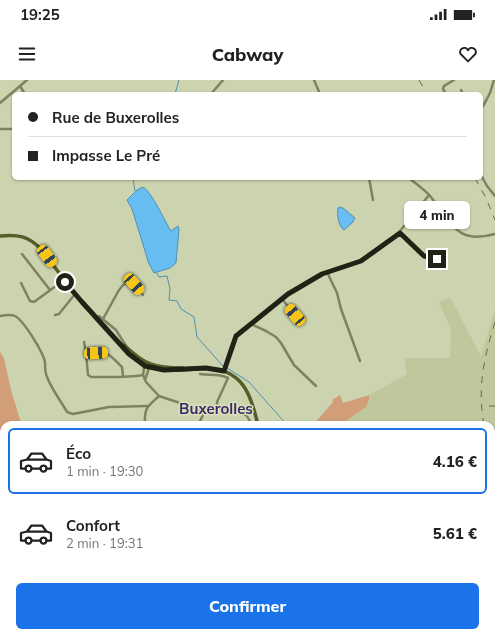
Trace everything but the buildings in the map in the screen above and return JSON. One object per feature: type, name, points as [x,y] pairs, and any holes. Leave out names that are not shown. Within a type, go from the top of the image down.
[{"type":"street","points":[[13,92],[27,80]]},
{"type":"street","points":[[213,92],[223,80]]},
{"type":"street","points":[[314,80],[319,92]]},
{"type":"street","points":[[445,92],[443,89],[444,86],[454,80]]},
{"type":"street","points":[[483,106],[490,93],[494,80]]},
{"type":"street","points":[[20,86],[24,92]]},
{"type":"street","points":[[0,103],[12,93]]},
{"type":"street","points":[[0,129],[12,129]]},
{"type":"street","points":[[483,179],[495,196]]},
{"type":"street","points":[[369,180],[373,200]]},
{"type":"street","points":[[411,180],[429,195],[455,228],[461,233],[474,238],[495,234]]},
{"type":"street","points":[[224,371],[236,336],[282,299],[315,277],[361,261],[400,233],[429,195]]},
{"type":"street","points":[[400,233],[424,256],[437,259]]},
{"type":"street","points":[[0,236],[20,236],[34,242],[75,294],[129,354],[147,365],[173,371],[206,368],[224,371],[236,378],[246,388],[252,402],[257,421]]},
{"type":"street","points":[[22,254],[50,290]]},
{"type":"street","points":[[327,272],[337,294],[360,361]]},
{"type":"street","points":[[21,283],[30,301],[34,302],[64,280]]},
{"type":"street","points":[[103,319],[119,290],[124,284],[134,284],[143,294]]},
{"type":"street","points":[[55,315],[59,314],[75,294]]},
{"type":"street","points":[[282,299],[295,315]]},
{"type":"street","points":[[0,316],[16,316],[30,333],[42,353],[45,363],[46,376],[67,412],[73,414],[109,407],[148,406]]},
{"type":"street","points":[[99,316],[110,324],[126,347]]},
{"type":"street","points":[[106,328],[110,324]]},
{"type":"street","points":[[251,324],[276,337],[294,365],[316,386]]},
{"type":"street","points":[[106,328],[147,365]]},
{"type":"street","points":[[84,342],[88,375],[91,377],[143,375]]},
{"type":"street","points":[[86,353],[108,353],[122,367],[123,376]]},
{"type":"street","points":[[147,365],[143,375],[148,386],[159,396],[201,410],[216,408],[243,413],[250,421]]},
{"type":"street","points":[[145,380],[147,365]]},
{"type":"street","points":[[200,374],[217,374],[228,378],[216,408]]},
{"type":"street","points":[[145,421],[145,413],[148,406],[159,396]]},
{"type":"street","points":[[200,421],[205,410]]},
{"type":"shaded area","points":[[450,297],[481,356],[495,310],[495,421],[345,421],[369,400],[369,395],[407,374],[404,358],[450,358],[451,330],[439,302]]},
{"type":"shaded area","points":[[0,352],[4,358],[11,390],[20,421],[0,421]]},
{"type":"shaded area","points":[[340,395],[343,403],[369,395],[369,400],[366,407],[346,421],[316,421],[333,402],[332,400]]},
{"type":"water","points":[[143,187],[147,190],[154,201],[171,231],[178,226],[179,230],[176,263],[170,268],[154,273],[149,264],[132,209],[127,200],[137,190]]},
{"type":"water","points":[[340,207],[355,218],[344,230],[340,226],[338,220],[338,208]]},
{"type":"waterway","points":[[176,92],[179,80]]},
{"type":"waterway","points":[[133,180],[135,191]]},
{"type":"waterway","points":[[156,272],[159,277],[167,276],[170,289],[169,300],[177,301],[181,309],[194,317],[197,337],[223,366]]},
{"type":"waterway","points":[[227,368],[249,382],[283,421]]},
{"type":"railway","points":[[419,80],[426,92]]},
{"type":"railway","points":[[476,180],[486,198],[495,220]]},
{"type":"railway","points":[[483,421],[481,398],[483,373],[495,322]]},
{"type":"railway","points":[[489,406],[495,406]]},
{"type":"district","name":"Buxerolles","points":[[216,409]]},
{"type":"route","points":[[65,282],[129,354],[145,366],[173,371],[206,368],[224,371],[236,336],[288,294],[315,277],[361,261],[400,233],[424,256],[437,259]]}]
